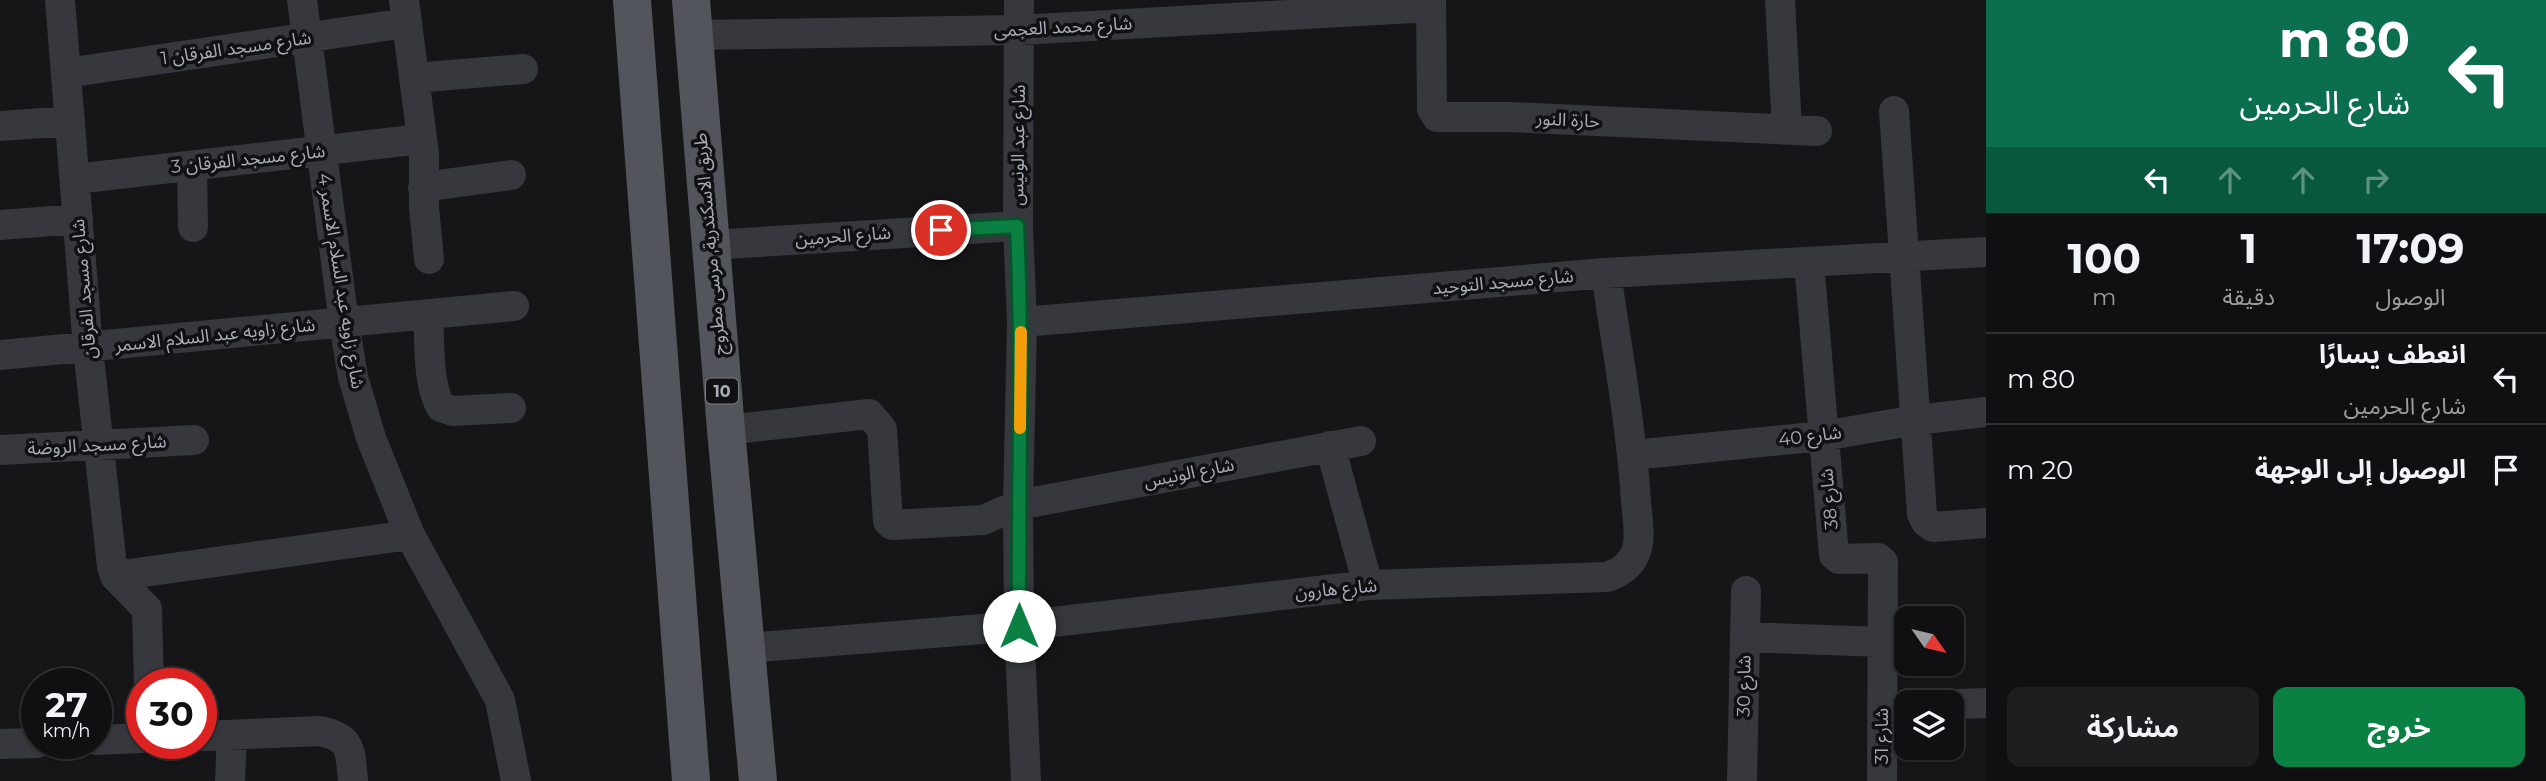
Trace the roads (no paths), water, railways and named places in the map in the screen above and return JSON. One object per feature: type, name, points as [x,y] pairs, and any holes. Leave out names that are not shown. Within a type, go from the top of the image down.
[{"type":"main road","points":[[632,0],[691,781]]},
{"type":"main road","name":"طريق الاسكندرية, مرسى مطروح","points":[[692,18],[758,781]]},
{"type":"street","name":"شارع مسجد الفرقان","points":[[61,0],[88,348],[115,576]]},
{"type":"street","name":"شارع زاويه عبد السلام الاسمر 4","points":[[302,0],[353,377],[371,438],[411,535],[500,700],[516,781]]},
{"type":"street","name":"شارع عبد الونيس","points":[[1019,0],[1017,226],[1022,322],[1018,505],[1019,626],[1026,781]]},
{"type":"street","points":[[1780,0],[1787,130]]},
{"type":"street","name":"شارع محمد العجمى","points":[[692,18],[1019,30],[1431,4]]},
{"type":"street","name":"حارة النور","points":[[1431,4],[1432,109],[1437,117],[1510,117],[1817,131]]},
{"type":"street","name":"شارع مسجد الفرقان 1","points":[[66,73],[306,37],[405,12]]},
{"type":"street","points":[[405,12],[421,139],[429,259]]},
{"type":"street","points":[[414,78],[523,69]]},
{"type":"street","points":[[1894,111],[1923,519],[1933,527],[1986,523]]},
{"type":"street","points":[[0,125],[70,121]]},
{"type":"street","name":"شارع مسجد الفرقان 3","points":[[75,179],[421,139]]},
{"type":"street","points":[[192,166],[193,227]]},
{"type":"street","points":[[424,187],[511,175]]},
{"type":"street","points":[[0,225],[78,219]]},
{"type":"street","name":"شارع الحرمين","points":[[710,245],[1017,226]]},
{"type":"street","name":"شارع مسجد التوحيد","points":[[1022,322],[1606,273],[1986,252]]},
{"type":"street","name":"شارع 38","points":[[1809,262],[1835,557],[1878,558],[1882,560],[1883,566]]},
{"type":"street","name":"شارع هارون","points":[[747,648],[1019,626],[1368,585],[1607,577],[1619,573],[1635,555],[1638,543],[1633,455],[1606,273]]},
{"type":"street","name":"شارع زاويه عبد السلام الاسمر","points":[[0,355],[514,306]]},
{"type":"street","points":[[428,314],[433,386],[441,407],[453,411],[511,408]]},
{"type":"street","name":"شارع 40","points":[[1633,455],[1823,436],[1916,420],[1986,412]]},
{"type":"street","name":"شارع الونيس","points":[[726,430],[869,414],[882,429],[890,524],[983,520],[1018,505],[1361,441]]},
{"type":"street","name":"شارع مسجد الروضة","points":[[0,450],[194,440]]},
{"type":"street","points":[[1330,446],[1368,585]]},
{"type":"street","points":[[115,576],[411,535]]},
{"type":"street","name":"شارع 31","points":[[1882,781],[1883,566]]},
{"type":"street","points":[[115,576],[147,609],[149,668]]},
{"type":"street","name":"شارع 30","points":[[1742,781],[1746,591]]},
{"type":"street","points":[[1745,637],[1883,642]]},
{"type":"street","points":[[1964,704],[1986,703]]},
{"type":"street","points":[[217,735],[320,731],[336,734],[348,747],[353,781]]},
{"type":"street","points":[[230,781],[232,734]]},
{"type":"street","points":[[0,744],[21,743]]}]
